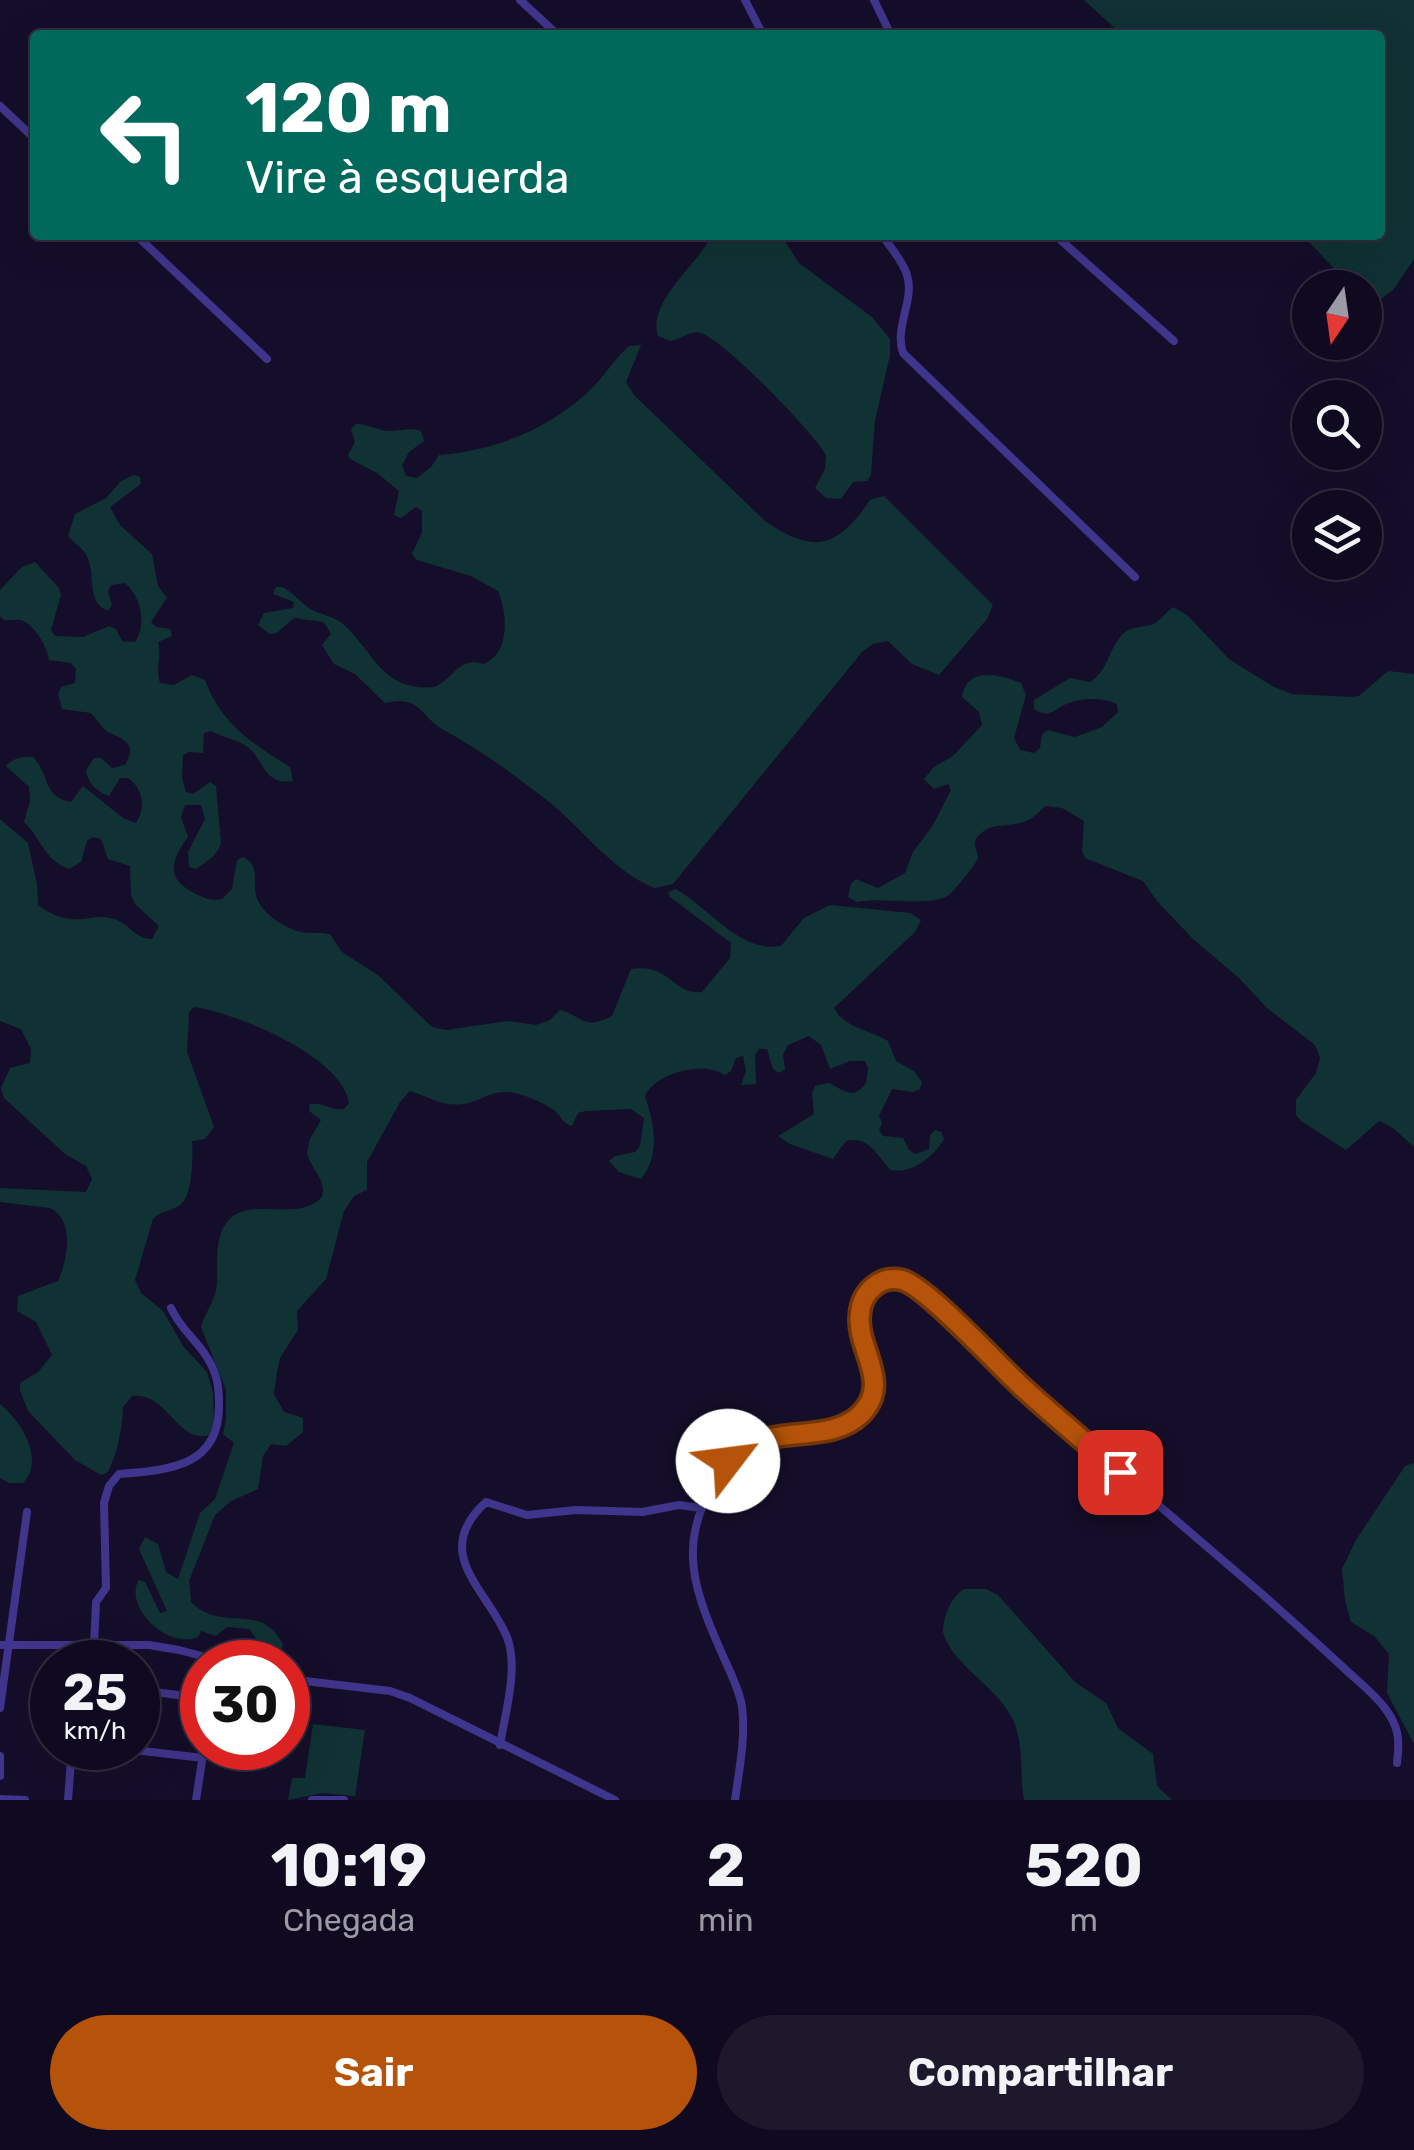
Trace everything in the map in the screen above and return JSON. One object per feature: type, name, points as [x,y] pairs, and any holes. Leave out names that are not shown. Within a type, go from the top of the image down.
[{"type":"street","points":[[520,0],[553,30]]},
{"type":"street","points":[[745,0],[760,30]]},
{"type":"street","points":[[874,0],[889,30]]},
{"type":"street","points":[[0,106],[30,134]]},
{"type":"street","points":[[141,240],[267,360]]},
{"type":"street","points":[[885,240],[909,280],[899,329],[903,353],[1134,577]]},
{"type":"street","points":[[1061,240],[1174,341]]},
{"type":"street","points":[[734,1800],[742,1742],[742,1705],[700,1605],[693,1538],[701,1508],[728,1461],[748,1444],[760,1438],[842,1426],[858,1417],[870,1402],[875,1374],[859,1327],[860,1311],[873,1287],[887,1280],[912,1284],[1021,1386],[1293,1621],[1382,1704],[1400,1736],[1397,1764]]},
{"type":"street","points":[[90,1640],[96,1602],[106,1588],[104,1503],[109,1486],[119,1474],[157,1471],[192,1462],[211,1444],[220,1424],[219,1382],[207,1357],[178,1324],[171,1308]]},
{"type":"street","points":[[500,1745],[509,1694],[510,1656],[508,1638],[466,1572],[462,1558],[463,1540],[476,1512],[486,1502],[527,1516],[576,1510],[642,1512],[679,1505],[701,1508]]},
{"type":"street","points":[[0,1708],[4,1645],[27,1512]]},
{"type":"street","points":[[4,1645],[30,1645]]},
{"type":"street","points":[[310,1682],[390,1691],[615,1800]]},
{"type":"street","points":[[0,1756],[0,1776]]},
{"type":"street","points":[[68,1800],[70,1770]]},
{"type":"street","points":[[196,1800],[201,1770]]},
{"type":"street","points":[[0,1798],[25,1800]]},
{"type":"street","points":[[314,1800],[344,1800]]},
{"type":"green space","points":[[1084,0],[1414,0],[1414,259],[1393,290],[1382,298],[1382,270],[1336,270],[1307,240],[1385,240],[1385,30],[1117,30]]},
{"type":"green space","points":[[709,240],[784,240],[799,263],[872,317],[890,339],[875,421],[871,475],[867,481],[853,482],[841,499],[826,498],[815,488],[825,469],[826,455],[818,443],[729,352],[697,332],[671,341],[658,336],[660,310]]},
{"type":"green space","points":[[641,345],[626,382],[634,395],[765,521],[798,539],[824,541],[847,528],[870,500],[884,496],[993,605],[987,619],[939,675],[912,664],[888,641],[873,644],[862,652],[673,884],[655,888],[627,872],[553,805],[419,708],[406,702],[385,703],[355,674],[334,664],[322,645],[331,634],[324,622],[294,618],[277,633],[270,634],[258,625],[264,613],[293,608],[294,602],[273,594],[276,587],[283,587],[310,609],[343,624],[381,668],[403,683],[435,687],[463,665],[484,664],[492,659],[499,651],[504,632],[504,611],[498,591],[471,576],[417,560],[412,554],[422,532],[422,511],[416,507],[401,518],[394,515],[399,491],[377,473],[350,459],[348,455],[355,442],[351,429],[356,424],[388,431],[421,431],[424,441],[409,452],[402,465],[406,476],[417,478],[439,455],[482,448],[541,426],[577,402],[629,346]]},
{"type":"green space","points":[[134,475],[140,477],[141,484],[110,507],[120,525],[152,554],[158,586],[167,598],[151,622],[170,629],[172,636],[158,642],[160,683],[174,685],[192,675],[205,680],[229,720],[251,741],[290,767],[293,781],[270,776],[245,745],[211,731],[204,733],[203,753],[183,755],[182,778],[186,792],[193,794],[210,782],[216,786],[221,843],[208,861],[196,869],[189,867],[188,852],[205,819],[201,805],[185,805],[181,817],[188,837],[174,863],[176,877],[188,890],[207,899],[222,899],[232,889],[237,860],[243,857],[253,866],[256,895],[270,915],[297,931],[330,934],[342,952],[379,976],[432,1027],[446,1030],[508,1021],[536,1025],[550,1020],[560,1010],[589,1022],[602,1020],[612,1016],[631,969],[655,970],[684,989],[702,992],[730,958],[731,943],[670,897],[668,892],[676,889],[738,936],[766,946],[781,946],[804,918],[830,905],[910,913],[921,920],[915,932],[834,1008],[851,1024],[888,1041],[896,1061],[914,1071],[922,1082],[920,1089],[913,1092],[892,1089],[879,1116],[883,1136],[903,1138],[915,1154],[929,1149],[930,1135],[935,1130],[941,1132],[944,1139],[934,1152],[907,1169],[891,1170],[861,1141],[846,1141],[833,1159],[778,1136],[814,1114],[815,1086],[829,1083],[853,1093],[866,1083],[865,1061],[850,1061],[830,1069],[821,1045],[809,1036],[788,1045],[783,1055],[785,1069],[779,1073],[773,1069],[767,1049],[759,1049],[755,1055],[756,1084],[741,1085],[746,1071],[743,1056],[736,1058],[725,1075],[693,1069],[659,1081],[645,1096],[653,1128],[653,1149],[641,1179],[619,1172],[609,1161],[635,1152],[640,1146],[644,1118],[631,1109],[578,1113],[572,1126],[546,1105],[510,1092],[456,1105],[410,1091],[400,1102],[367,1162],[367,1190],[354,1196],[344,1211],[326,1279],[297,1311],[298,1330],[280,1358],[274,1394],[284,1412],[303,1418],[303,1432],[286,1446],[271,1444],[263,1456],[258,1489],[231,1501],[215,1515],[189,1581],[191,1602],[203,1611],[264,1624],[280,1640],[257,1640],[249,1629],[227,1627],[216,1636],[201,1631],[198,1637],[186,1639],[161,1631],[137,1601],[139,1580],[145,1582],[160,1613],[167,1611],[139,1549],[145,1537],[158,1544],[166,1572],[178,1579],[200,1513],[215,1499],[234,1443],[223,1434],[226,1390],[201,1327],[216,1290],[220,1236],[236,1214],[300,1208],[322,1197],[321,1180],[307,1153],[321,1120],[309,1111],[310,1104],[344,1109],[349,1103],[328,1069],[260,1028],[212,1011],[194,1007],[189,1012],[187,1052],[214,1127],[205,1139],[192,1141],[188,1192],[178,1207],[153,1219],[135,1280],[141,1293],[163,1311],[183,1346],[207,1372],[213,1393],[214,1422],[209,1435],[188,1432],[154,1401],[132,1396],[123,1407],[119,1440],[108,1472],[101,1475],[75,1460],[28,1411],[20,1390],[20,1383],[38,1372],[52,1355],[36,1322],[17,1311],[18,1296],[58,1281],[67,1241],[58,1214],[50,1208],[0,1202],[0,1188],[86,1192],[92,1179],[86,1166],[65,1154],[4,1098],[1,1088],[10,1068],[30,1063],[31,1049],[21,1029],[0,1021],[0,819],[28,843],[38,905],[62,918],[108,917],[146,938],[152,939],[159,926],[135,904],[130,866],[108,859],[101,839],[93,837],[87,841],[81,862],[69,869],[49,855],[24,822],[29,787],[6,766],[21,757],[33,757],[51,790],[62,799],[71,802],[83,786],[123,818],[136,823],[141,799],[128,778],[120,778],[109,796],[91,783],[86,770],[94,758],[101,758],[112,768],[125,765],[130,748],[104,729],[91,713],[62,709],[58,694],[61,687],[75,683],[76,669],[71,663],[49,660],[31,626],[0,616],[0,590],[22,567],[35,562],[61,595],[51,630],[55,636],[83,637],[109,626],[116,629],[122,641],[135,642],[141,619],[135,595],[125,583],[111,585],[108,592],[112,605],[108,611],[101,606],[94,594],[89,561],[68,536],[75,514],[106,498],[121,481]]},
{"type":"green space","points":[[1173,607],[1187,615],[1229,659],[1292,694],[1359,696],[1388,671],[1414,674],[1414,1147],[1379,1121],[1346,1150],[1301,1121],[1296,1115],[1296,1100],[1316,1073],[1320,1058],[1315,1045],[1267,1008],[1193,939],[1143,881],[1085,858],[1084,821],[1062,808],[1046,806],[1028,820],[984,831],[975,842],[977,861],[951,893],[940,899],[857,902],[848,897],[856,879],[878,888],[905,873],[913,852],[933,825],[951,790],[948,784],[934,789],[924,779],[982,725],[979,712],[962,697],[970,680],[994,675],[1021,683],[1026,695],[1014,738],[1020,750],[1034,753],[1040,748],[1042,734],[1048,730],[1075,737],[1102,727],[1118,712],[1117,704],[1088,699],[1045,713],[1034,709],[1034,700],[1070,678],[1090,682],[1101,672],[1123,634],[1154,624]]},
{"type":"green space","points":[[0,1404],[28,1440],[32,1463],[23,1483],[0,1478]]},
{"type":"green space","points":[[1414,1463],[1414,1744],[1387,1693],[1389,1654],[1374,1636],[1351,1622],[1342,1569],[1356,1540],[1405,1466]]},
{"type":"green space","points":[[965,1589],[986,1589],[998,1595],[1075,1682],[1106,1703],[1118,1728],[1153,1754],[1157,1786],[1172,1800],[1024,1800],[1020,1746],[1011,1716],[995,1694],[955,1655],[943,1632],[949,1608]]},
{"type":"green space","points":[[313,1724],[365,1730],[355,1796],[322,1793],[288,1800],[292,1778],[305,1778],[306,1770],[310,1770]]},
{"type":"route","points":[[728,1461],[736,1451],[760,1438],[842,1426],[858,1417],[870,1402],[875,1374],[859,1327],[860,1311],[873,1287],[887,1280],[900,1280],[912,1284],[941,1309],[1021,1386],[1120,1472]]}]
